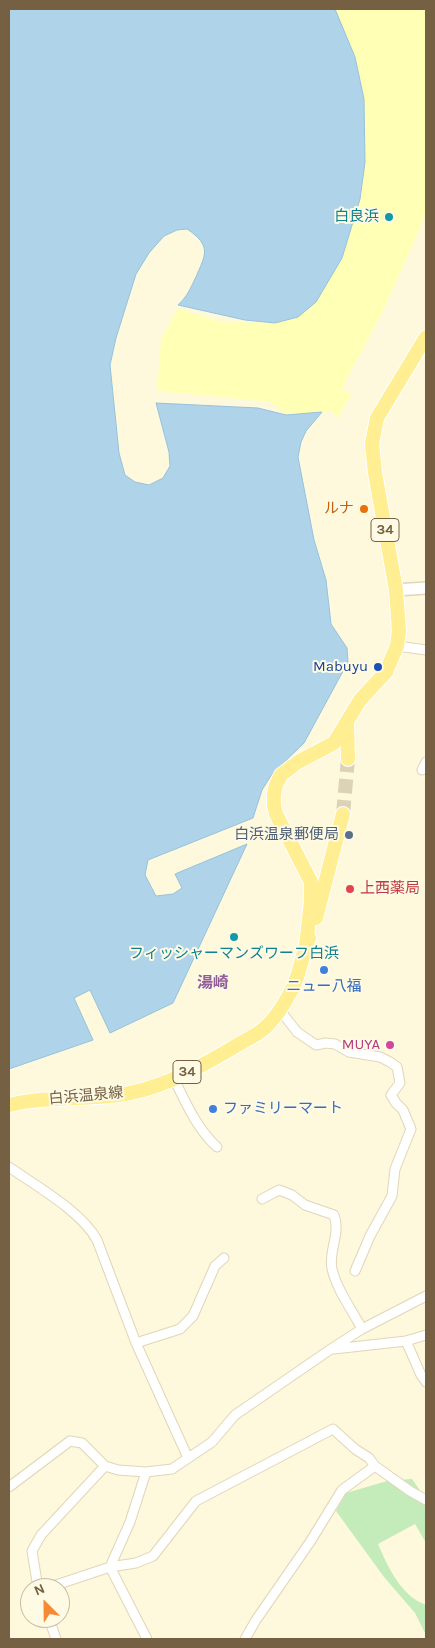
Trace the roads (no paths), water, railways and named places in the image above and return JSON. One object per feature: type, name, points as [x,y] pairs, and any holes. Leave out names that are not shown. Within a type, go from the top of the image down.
[{"type":"main road","name":"白浜温泉線","points":[[306,945],[311,902],[311,882],[276,814],[274,795],[281,775],[298,762],[334,743],[360,700],[386,672],[397,646],[400,631],[396,590],[375,473],[372,444],[377,418],[426,338]]},
{"type":"main road","points":[[347,720],[348,759]]},
{"type":"main road","name":"白浜温泉線","points":[[9,1105],[48,1099],[113,1096],[139,1091],[174,1079],[260,1032],[267,1026],[290,994],[297,977],[306,945],[315,924],[343,814]]},
{"type":"street","points":[[396,590],[426,588]]},
{"type":"street","points":[[397,646],[426,650]]},
{"type":"street","points":[[280,1010],[297,1032],[316,1045],[335,1044],[349,1052],[380,1057],[397,1068],[400,1083],[391,1095],[403,1110],[411,1129],[395,1169],[392,1196],[370,1236],[355,1271]]},
{"type":"street","points":[[174,1079],[185,1102],[206,1136],[217,1147]]},
{"type":"street","points":[[9,1167],[59,1202],[90,1229],[136,1343],[188,1458]]},
{"type":"street","points":[[262,1199],[279,1190],[292,1195],[305,1205],[334,1216],[338,1225],[332,1254],[332,1269],[362,1329]]},
{"type":"street","points":[[136,1343],[180,1329],[193,1316],[216,1266],[224,1258]]},
{"type":"street","points":[[9,1487],[70,1441],[82,1444],[105,1466],[118,1470],[146,1472],[172,1469],[212,1442],[235,1415],[331,1349],[362,1329],[426,1296]]},
{"type":"street","points":[[331,1349],[406,1341],[426,1335]]},
{"type":"street","points":[[406,1341],[426,1382]]},
{"type":"street","points":[[70,1580],[110,1567],[136,1563],[153,1556],[196,1501],[333,1429],[355,1449],[369,1458],[375,1466],[426,1500]]},
{"type":"street","points":[[36,1578],[32,1551],[42,1535],[105,1466]]},
{"type":"street","points":[[244,1639],[310,1542],[342,1490],[375,1466]]},
{"type":"street","points":[[110,1567],[130,1522],[146,1472]]},
{"type":"street","points":[[110,1567],[148,1639]]},
{"type":"water","points":[[9,9],[335,9],[355,57],[364,99],[365,162],[360,199],[342,258],[316,302],[298,317],[275,323],[245,320],[178,305],[190,290],[204,257],[203,246],[200,240],[187,229],[177,230],[164,236],[149,253],[136,274],[116,338],[110,365],[119,453],[125,475],[135,482],[149,485],[163,478],[170,466],[169,452],[156,403],[258,408],[286,415],[322,412],[306,431],[301,442],[298,457],[314,540],[326,580],[331,624],[347,648],[348,662],[304,743],[272,774],[262,790],[253,818],[148,860],[145,875],[156,896],[173,894],[182,888],[175,874],[247,844],[173,1003],[110,1033],[90,990],[74,998],[93,1040],[9,1069]]},
{"type":"tunnel","points":[[343,814],[348,759]]},
{"type":"place","name":"白良浜","points":[[389,217]]},
{"type":"place","name":"ルナ","points":[[364,509]]},
{"type":"place","name":"Mabuyu","points":[[378,667]]},
{"type":"place","name":"白浜温泉郵便局","points":[[349,835]]},
{"type":"place","name":"上西薬局","points":[[350,889]]},
{"type":"place","name":"フィッシャーマンズワーフ白浜","points":[[234,937]]},
{"type":"place","name":"ニュー八福","points":[[324,970]]},
{"type":"place","name":"MUYA","points":[[390,1045]]},
{"type":"place","name":"ファミリーマート","points":[[213,1109]]},
{"type":"district","name":"湯崎","points":[[213,983]]}]
